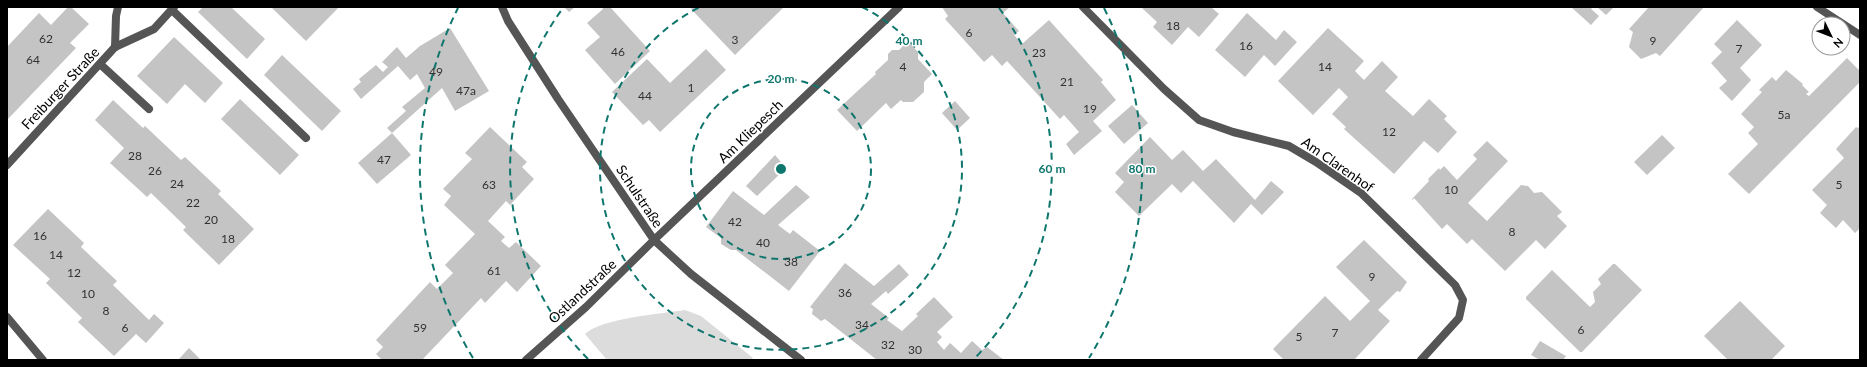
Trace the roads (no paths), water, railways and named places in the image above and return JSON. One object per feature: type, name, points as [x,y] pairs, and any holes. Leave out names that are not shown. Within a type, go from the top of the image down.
[{"type":"street","name":"Freiburger Straße","points":[[115,47],[116,16],[118,7]]},
{"type":"street","name":"Schulstraße","points":[[502,7],[508,21],[553,92],[654,240],[691,274],[801,360]]},
{"type":"street","name":"Am Kliepesch","points":[[654,240],[899,7]]},
{"type":"street","name":"Am Clarenhof","points":[[1083,7],[1164,89],[1200,120],[1234,132],[1289,146],[1316,162],[1361,193],[1455,285],[1463,300],[1459,318],[1421,360]]},
{"type":"street","points":[[1816,7],[1860,35]]},
{"type":"street","name":"Freiburger Straße","points":[[7,165],[115,47],[154,29],[173,8]]},
{"type":"street","points":[[173,8],[306,138]]},
{"type":"street","points":[[100,64],[149,109]]},
{"type":"street","name":"Ostlandstraße","points":[[526,360],[586,307],[654,240]]},
{"type":"street","points":[[7,317],[43,360]]}]
